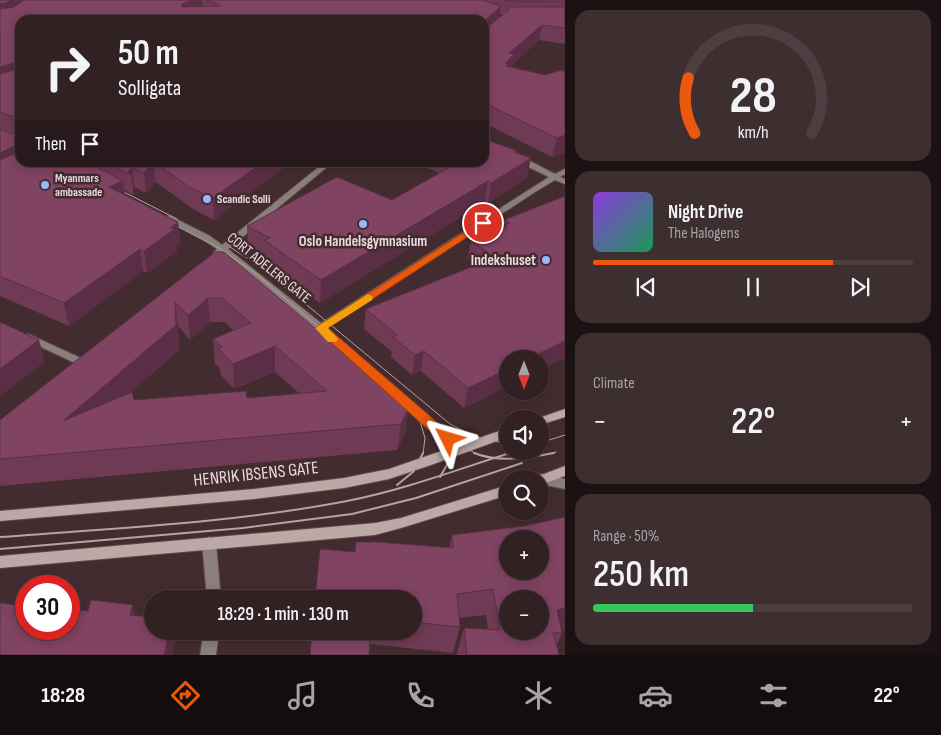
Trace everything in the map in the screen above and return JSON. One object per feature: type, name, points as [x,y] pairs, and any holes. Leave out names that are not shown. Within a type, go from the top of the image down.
[{"type":"main road","points":[[549,418],[565,413]]},
{"type":"main road","name":"HENRIK IBSENS GATE","points":[[0,516],[254,494],[344,483],[419,465],[499,435]]},
{"type":"main road","points":[[549,476],[565,471]]},
{"type":"main road","points":[[0,562],[375,529],[499,493]]},
{"type":"street","points":[[515,157],[565,182]]},
{"type":"street","points":[[208,260],[324,167]]},
{"type":"street","points":[[321,328],[554,176],[565,171]]},
{"type":"street","name":"CORT ADELERS GATE","points":[[160,214],[207,238],[222,249],[321,328],[460,449]]},
{"type":"street","points":[[17,332],[79,361]]},
{"type":"street","points":[[549,481],[565,484]]},
{"type":"street","points":[[209,543],[213,590]]},
{"type":"street","points":[[208,655],[210,640]]},
{"type":"building","points":[[0,0],[11,0],[0,4]]},
{"type":"building","points":[[24,0],[193,0],[182,4],[182,7],[220,6],[206,0],[482,0],[501,6],[489,17],[489,15],[15,15],[15,63],[0,67],[0,9],[14,7]]},
{"type":"building","points":[[504,0],[565,0],[565,2],[509,1]]},
{"type":"building","points":[[509,7],[565,7],[565,28],[542,25],[509,53],[514,54],[505,63],[509,64],[506,66],[545,75],[561,70],[565,72],[565,135],[557,138],[489,105],[489,26],[509,10]]},
{"type":"building","points":[[15,70],[15,117],[0,112],[0,74]]},
{"type":"building","points":[[0,129],[15,137],[15,146],[0,153]]},
{"type":"building","name":"Oslo Handelsgymnasium","points":[[489,141],[518,151],[514,152],[531,158],[491,183],[488,181],[321,280],[264,240],[270,238],[247,226],[337,177],[392,200],[450,167],[489,167]]},
{"type":"building","points":[[15,153],[15,167],[96,167],[123,181],[109,187],[178,222],[171,228],[175,229],[144,251],[140,249],[64,303],[0,276],[0,160]]},
{"type":"building","points":[[116,167],[132,167],[128,172],[131,175]]},
{"type":"building","points":[[132,167],[148,167],[144,173]]},
{"type":"building","points":[[161,167],[256,167],[213,198],[191,188]]},
{"type":"building","points":[[565,196],[565,341],[546,350],[499,350],[499,373],[468,388],[424,351],[415,355],[393,337],[397,335],[366,309],[494,258],[471,240],[507,227],[504,225],[510,223],[504,220]]},
{"type":"building","points":[[215,252],[224,252],[409,407],[401,424],[0,459],[0,420]],"holes":[[[208,298],[222,298],[251,323],[213,339],[222,347],[218,348],[233,364],[275,346],[327,391],[247,398],[246,391],[134,400],[132,392],[63,421],[176,325],[175,302],[188,315]]]},
{"type":"building","points":[[0,322],[39,340],[0,369]]},
{"type":"building","points":[[565,517],[565,608],[557,610],[562,633],[553,632],[559,655],[467,655],[464,628],[499,630],[499,640],[549,640],[549,590],[499,590],[499,624],[493,589],[457,594],[460,627],[422,623],[422,590],[316,590],[320,549],[355,552],[356,542],[453,548],[452,535],[524,526]]},
{"type":"building","points":[[91,600],[133,605],[130,615],[144,616],[144,640],[168,640],[164,655],[0,655],[0,603],[15,605],[15,640],[80,640],[80,610],[88,611]]},
{"type":"building","points":[[311,640],[370,640],[369,655],[310,655]]},
{"type":"tram line","points":[[0,129],[15,136]]},
{"type":"tram line","points":[[75,167],[86,173]]},
{"type":"tram line","points":[[112,186],[177,219]]},
{"type":"tram line","points":[[167,221],[219,248],[255,273],[383,381],[437,433],[448,439]]},
{"type":"tram line","points":[[230,247],[253,262],[296,296],[450,424],[476,437],[499,442]]},
{"type":"tram line","points":[[419,418],[425,438],[423,454]]},
{"type":"tram line","points":[[549,440],[565,435]]},
{"type":"tram line","points":[[448,439],[477,454]]},
{"type":"tram line","points":[[448,439],[449,454]]},
{"type":"tram line","points":[[549,454],[556,452]]},
{"type":"tram line","points":[[397,485],[413,472],[423,453]]},
{"type":"tram line","points":[[441,475],[448,463],[450,453]]},
{"type":"tram line","points":[[549,454],[554,453]]},
{"type":"tram line","points":[[477,454],[494,458]]},
{"type":"tram line","points":[[494,458],[499,457]]},
{"type":"tram line","points":[[441,475],[494,458]]},
{"type":"tram line","points":[[494,458],[499,459]]},
{"type":"tram line","points":[[0,549],[243,528],[352,514],[416,498],[522,463]]},
{"type":"tram line","points":[[0,537],[174,524],[261,515],[347,501],[441,475]]},
{"type":"slow traffic","points":[[332,339],[321,328],[368,297]]},
{"type":"place","name":"Myanmars ambassade","points":[[45,185]]},
{"type":"place","name":"Scandic Solli","points":[[207,199]]},
{"type":"place","name":"Oslo Handelsgymnasium","points":[[363,224]]},
{"type":"place","name":"Indekshuset","points":[[546,260]]},
{"type":"route","points":[[448,439],[337,344],[321,328],[483,223]]}]
